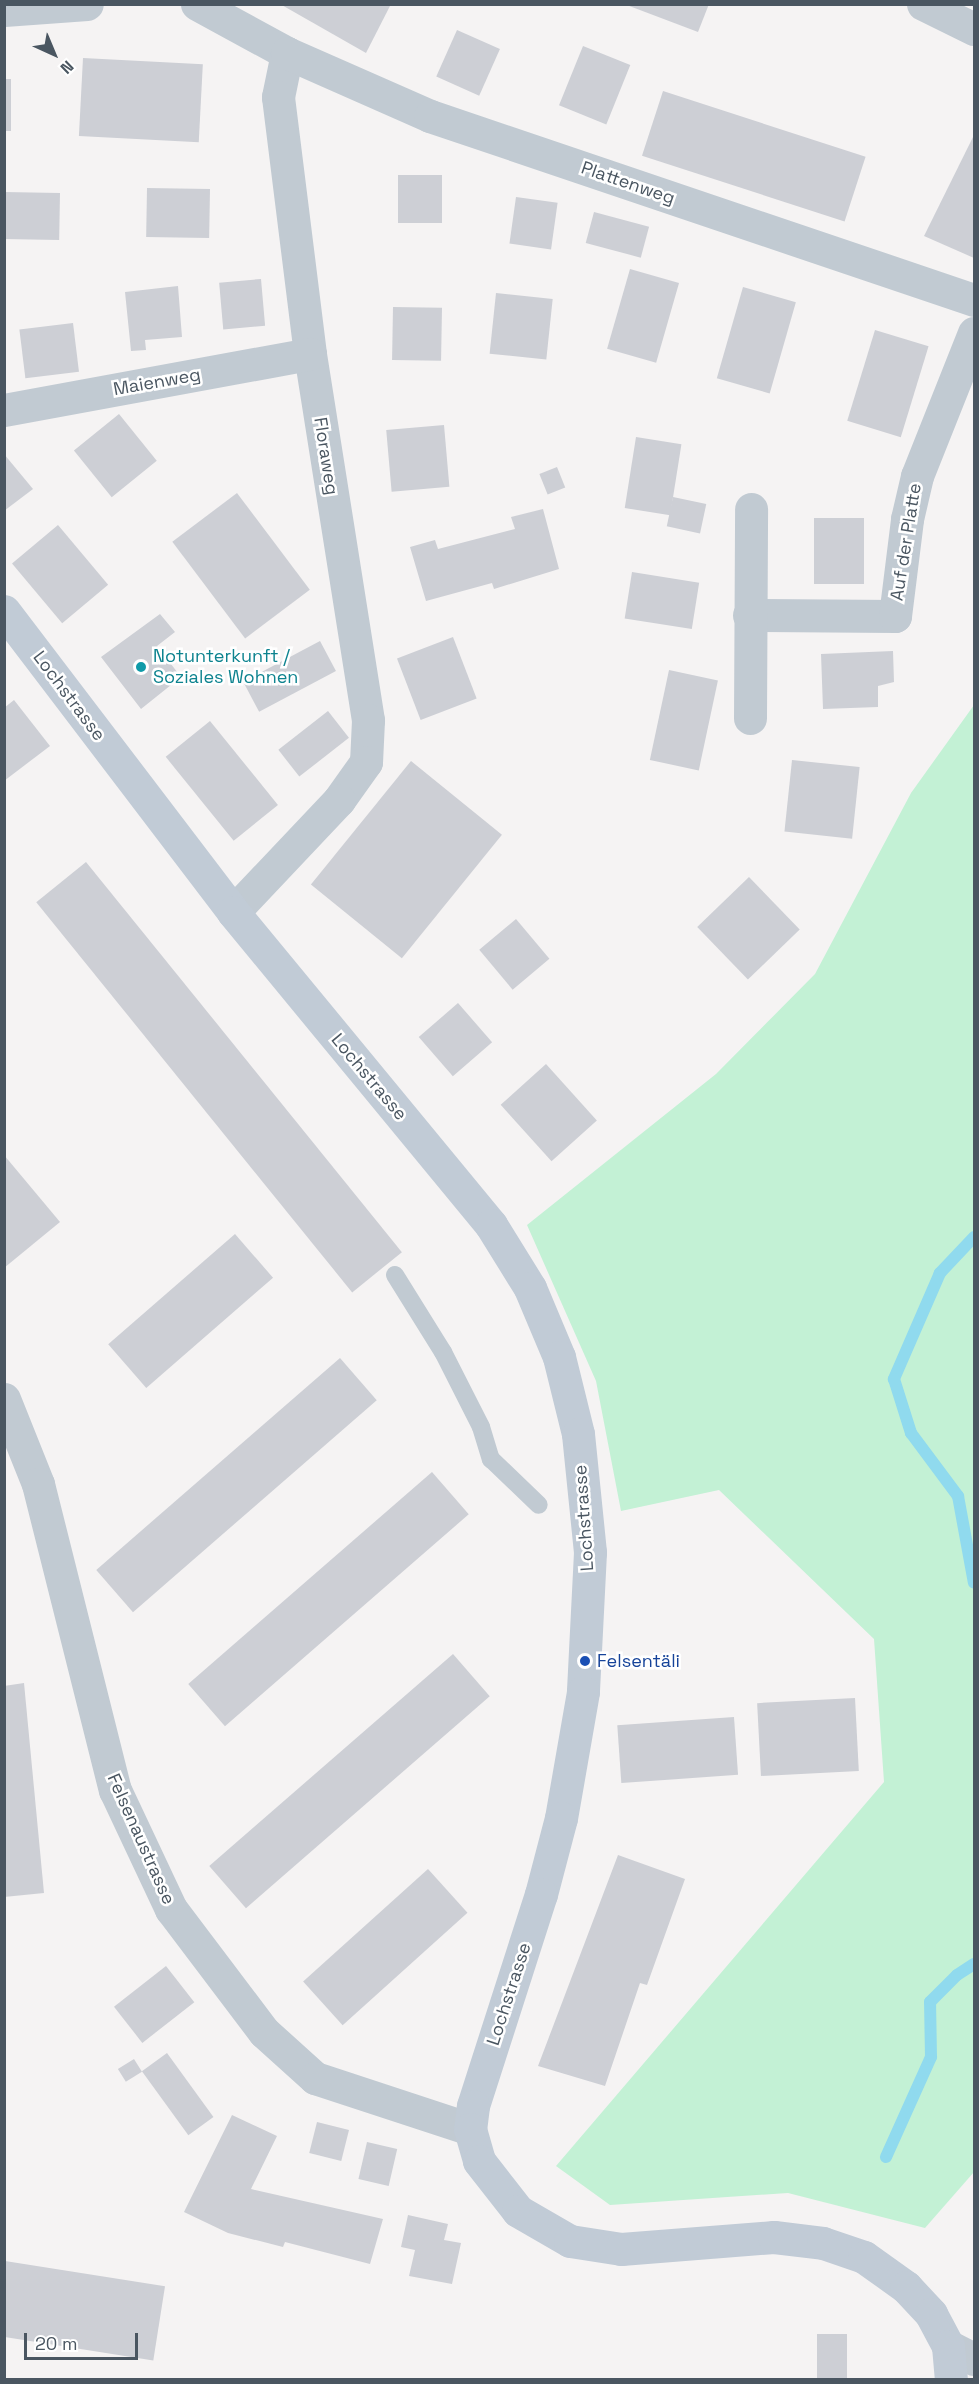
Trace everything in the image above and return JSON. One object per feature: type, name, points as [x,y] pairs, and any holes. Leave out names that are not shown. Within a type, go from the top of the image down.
[{"type":"street","points":[[4,10],[87,4]]},
{"type":"street","points":[[197,4],[287,53]]},
{"type":"street","points":[[923,4],[975,29]]},
{"type":"street","name":"Plattenweg","points":[[287,53],[430,116],[975,300]]},
{"type":"street","name":"Floraweg","points":[[233,912],[339,800],[366,762],[368,720],[310,354],[278,97],[287,53]]},
{"type":"street","name":"Auf der Platte","points":[[749,615],[895,616],[907,519],[917,476],[975,333]]},
{"type":"street","name":"Maienweg","points":[[4,410],[310,354]]},
{"type":"street","points":[[750,718],[751,509]]},
{"type":"street","name":"Lochstrasse","points":[[4,611],[233,912],[491,1225],[530,1288],[560,1357],[578,1434],[590,1552],[583,1692],[561,1818],[541,1894],[480,2082],[470,2129],[480,2161],[518,2211],[570,2241],[621,2249],[774,2237],[823,2242],[864,2257],[906,2287],[961,2352],[951,2379]]},
{"type":"street","name":"Felsenaustrasse","points":[[4,1399],[38,1484],[116,1790],[171,1909],[264,2032],[315,2078],[470,2129]]},
{"type":"lane","points":[[395,1275],[443,1352],[481,1427],[491,1459],[539,1505]]},
{"type":"green space","points":[[974,705],[974,2172],[925,2228],[788,2193],[610,2205],[556,2166],[884,1782],[874,1639],[719,1490],[621,1511],[596,1381],[527,1225],[716,1074],[815,974],[911,793]]},
{"type":"building","points":[[280,4],[391,4],[366,53]]},
{"type":"building","points":[[624,4],[709,4],[698,32]]},
{"type":"building","points":[[457,30],[500,49],[479,96],[436,77]]},
{"type":"building","points":[[583,46],[630,65],[606,124],[559,105]]},
{"type":"building","points":[[83,58],[203,64],[199,142],[79,136]]},
{"type":"building","points":[[4,79],[11,79],[11,131],[4,131]]},
{"type":"building","points":[[663,91],[866,157],[845,221],[642,156]]},
{"type":"building","points":[[974,135],[974,258],[924,236]]},
{"type":"building","points":[[398,175],[442,175],[442,223],[398,223]]},
{"type":"building","points":[[147,188],[210,189],[209,238],[146,237]]},
{"type":"building","points":[[4,192],[60,193],[59,240],[4,239]]},
{"type":"building","points":[[516,197],[558,203],[551,249],[509,244]]},
{"type":"building","points":[[594,212],[649,227],[641,258],[586,243]]},
{"type":"building","points":[[630,269],[679,283],[656,363],[607,349]]},
{"type":"building","points":[[261,279],[265,326],[223,329],[219,283]]},
{"type":"building","points":[[178,286],[182,337],[145,340],[146,350],[131,351],[125,292]]},
{"type":"building","points":[[743,287],[796,302],[770,393],[717,378]]},
{"type":"building","points":[[496,293],[553,299],[546,360],[490,354]]},
{"type":"building","points":[[393,307],[442,308],[441,361],[392,360]]},
{"type":"building","points":[[73,323],[79,372],[25,378],[19,330]]},
{"type":"building","points":[[875,330],[929,346],[901,437],[847,421]]},
{"type":"building","points":[[119,414],[157,461],[112,497],[74,451]]},
{"type":"building","points":[[444,425],[449,487],[392,492],[386,430]]},
{"type":"building","points":[[636,437],[681,444],[670,515],[625,508]]},
{"type":"building","points":[[4,454],[33,489],[4,511]]},
{"type":"building","points":[[557,467],[565,487],[548,495],[539,474]]},
{"type":"building","points":[[237,493],[310,590],[245,638],[172,542]]},
{"type":"building","points":[[673,497],[706,504],[700,533],[667,526]]},
{"type":"building","points":[[543,509],[559,569],[494,589],[492,583],[426,601],[410,547],[435,540],[438,549],[515,529],[511,517]]},
{"type":"building","points":[[814,518],[864,518],[864,584],[814,584]]},
{"type":"building","points":[[58,525],[108,585],[62,623],[12,564]]},
{"type":"building","points":[[632,572],[699,583],[692,629],[625,618]]},
{"type":"building","name":"Notunterkunft / Soziales Wohnen","points":[[160,614],[175,632],[157,646],[181,677],[141,709],[101,657]]},
{"type":"building","points":[[453,637],[477,699],[421,720],[397,659]]},
{"type":"building","points":[[320,641],[336,671],[259,712],[243,682]]},
{"type":"building","points":[[893,651],[894,682],[878,686],[878,707],[823,709],[821,654]]},
{"type":"building","points":[[669,670],[718,680],[699,770],[650,760]]},
{"type":"building","points":[[14,700],[50,746],[4,781],[4,708]]},
{"type":"building","points":[[328,711],[349,738],[299,777],[278,750]]},
{"type":"building","points":[[210,721],[278,805],[234,841],[166,757]]},
{"type":"building","points":[[792,760],[860,767],[852,839],[784,832]]},
{"type":"building","points":[[411,761],[502,835],[402,958],[311,885]]},
{"type":"building","points":[[86,862],[402,1252],[352,1292],[36,902]]},
{"type":"building","points":[[749,877],[800,930],[748,980],[697,927]]},
{"type":"building","points":[[516,919],[549,959],[513,990],[479,950]]},
{"type":"building","points":[[458,1003],[492,1042],[453,1076],[419,1037]]},
{"type":"building","points":[[546,1064],[597,1120],[552,1161],[501,1105]]},
{"type":"building","points":[[4,1155],[60,1222],[4,1268]]},
{"type":"building","points":[[235,1234],[273,1278],[146,1388],[108,1344]]},
{"type":"building","points":[[340,1358],[377,1400],[133,1612],[96,1570]]},
{"type":"building","points":[[432,1472],[469,1514],[225,1726],[188,1684]]},
{"type":"building","points":[[453,1654],[490,1696],[246,1908],[209,1866]]},
{"type":"building","points":[[24,1683],[44,1893],[4,1897],[4,1686]]},
{"type":"building","points":[[855,1698],[859,1771],[761,1776],[757,1703]]},
{"type":"building","points":[[734,1717],[738,1775],[621,1783],[617,1725]]},
{"type":"building","points":[[618,1855],[685,1879],[647,1985],[640,1983],[605,2086],[538,2066]]},
{"type":"building","points":[[428,1869],[467,1913],[343,2025],[303,1981]]},
{"type":"building","points":[[166,1966],[194,2002],[142,2043],[114,2007]]},
{"type":"building","points":[[167,2053],[213,2117],[188,2135],[142,2071]]},
{"type":"building","points":[[134,2059],[142,2072],[126,2082],[118,2069]]},
{"type":"building","points":[[232,2115],[277,2136],[251,2189],[383,2219],[370,2264],[285,2242],[283,2247],[228,2233],[184,2212]]},
{"type":"building","points":[[317,2122],[349,2130],[341,2161],[309,2153]]},
{"type":"building","points":[[367,2142],[397,2149],[389,2186],[358,2179]]},
{"type":"building","points":[[408,2215],[448,2224],[444,2240],[461,2243],[452,2284],[409,2276],[415,2250],[401,2247]]},
{"type":"building","points":[[5,2261],[165,2286],[153,2360],[4,2337]]},
{"type":"building","points":[[817,2334],[847,2334],[847,2380],[817,2380]]},
{"type":"waterway","points":[[974,1237],[940,1273],[894,1379],[911,1433],[958,1496],[974,1583]]},
{"type":"waterway","points":[[886,2157],[931,2057],[930,2002],[957,1975],[974,1964]]},
{"type":"place","name":"Notunterkunft / Soziales Wohnen","points":[[141,667]]},
{"type":"place","name":"Felsentäli","points":[[585,1661]]}]
